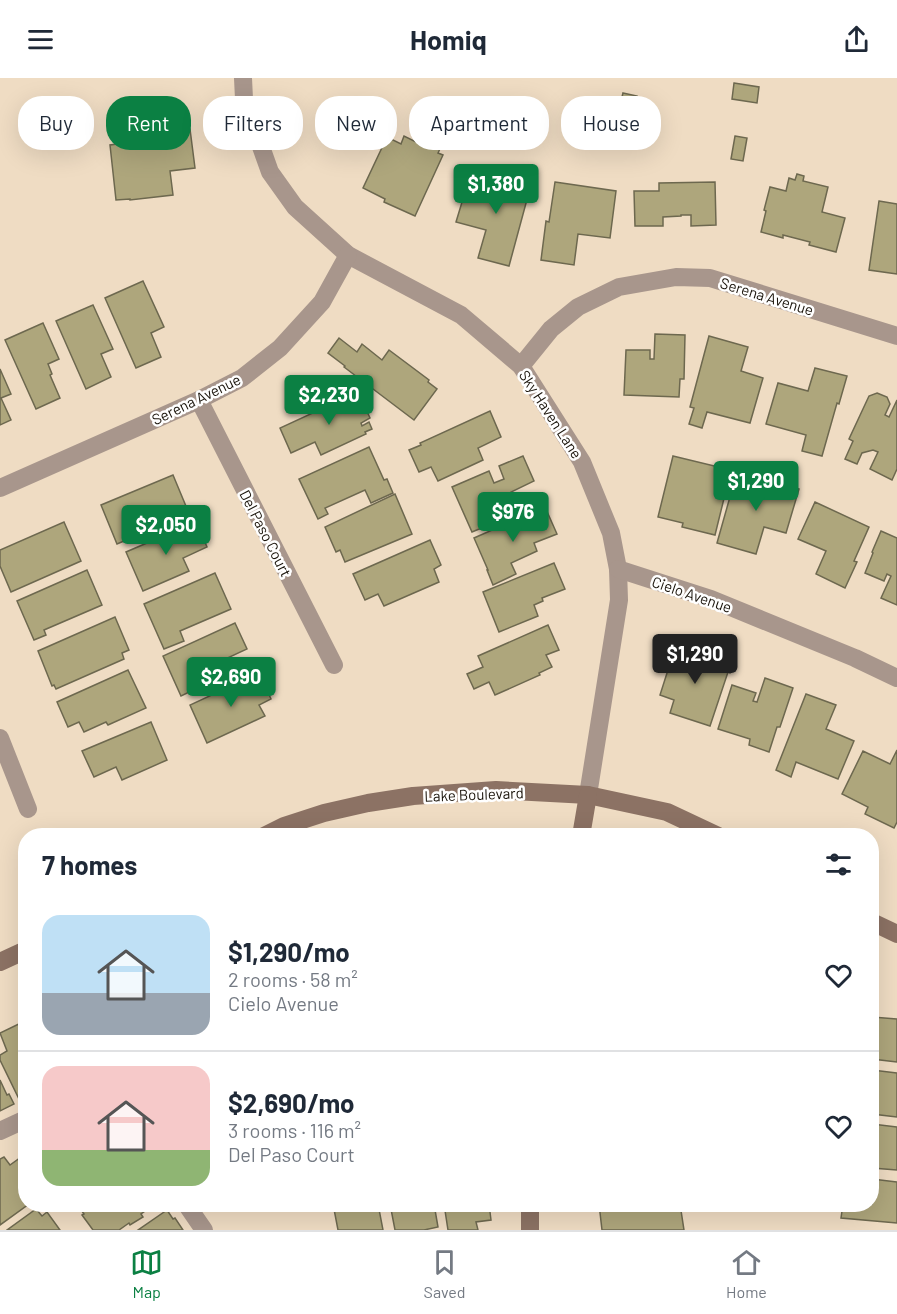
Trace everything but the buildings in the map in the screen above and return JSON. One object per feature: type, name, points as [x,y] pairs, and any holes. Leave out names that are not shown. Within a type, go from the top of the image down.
[{"type":"main road","name":"Lake Boulevard","points":[[281,828],[324,813],[368,803],[413,796],[496,790],[588,795],[667,812],[701,828]]},
{"type":"main road","name":"Sky Haven Lane","points":[[582,828],[588,795]]},
{"type":"main road","points":[[879,925],[897,934]]},
{"type":"main road","points":[[0,962],[18,954]]},
{"type":"main road","points":[[530,1212],[530,1230]]},
{"type":"street","name":"Sky Haven Lane","points":[[243,78],[244,99],[270,172],[295,207],[348,255],[461,315],[521,366],[582,462],[611,534],[618,569],[619,600],[588,795]]},
{"type":"street","name":"Serena Avenue","points":[[0,488],[199,400],[242,378],[280,348],[322,302],[348,255]]},
{"type":"street","name":"Serena Avenue","points":[[521,366],[550,328],[578,307],[619,287],[676,277],[710,278],[897,336]]},
{"type":"street","name":"Del Paso Court","points":[[199,400],[334,665]]},
{"type":"street","name":"Cielo Avenue","points":[[618,569],[711,599],[855,658],[897,678]]},
{"type":"street","points":[[0,738],[28,809]]},
{"type":"street","points":[[0,1131],[18,1123]]},
{"type":"street","points":[[192,1212],[204,1230]]}]
